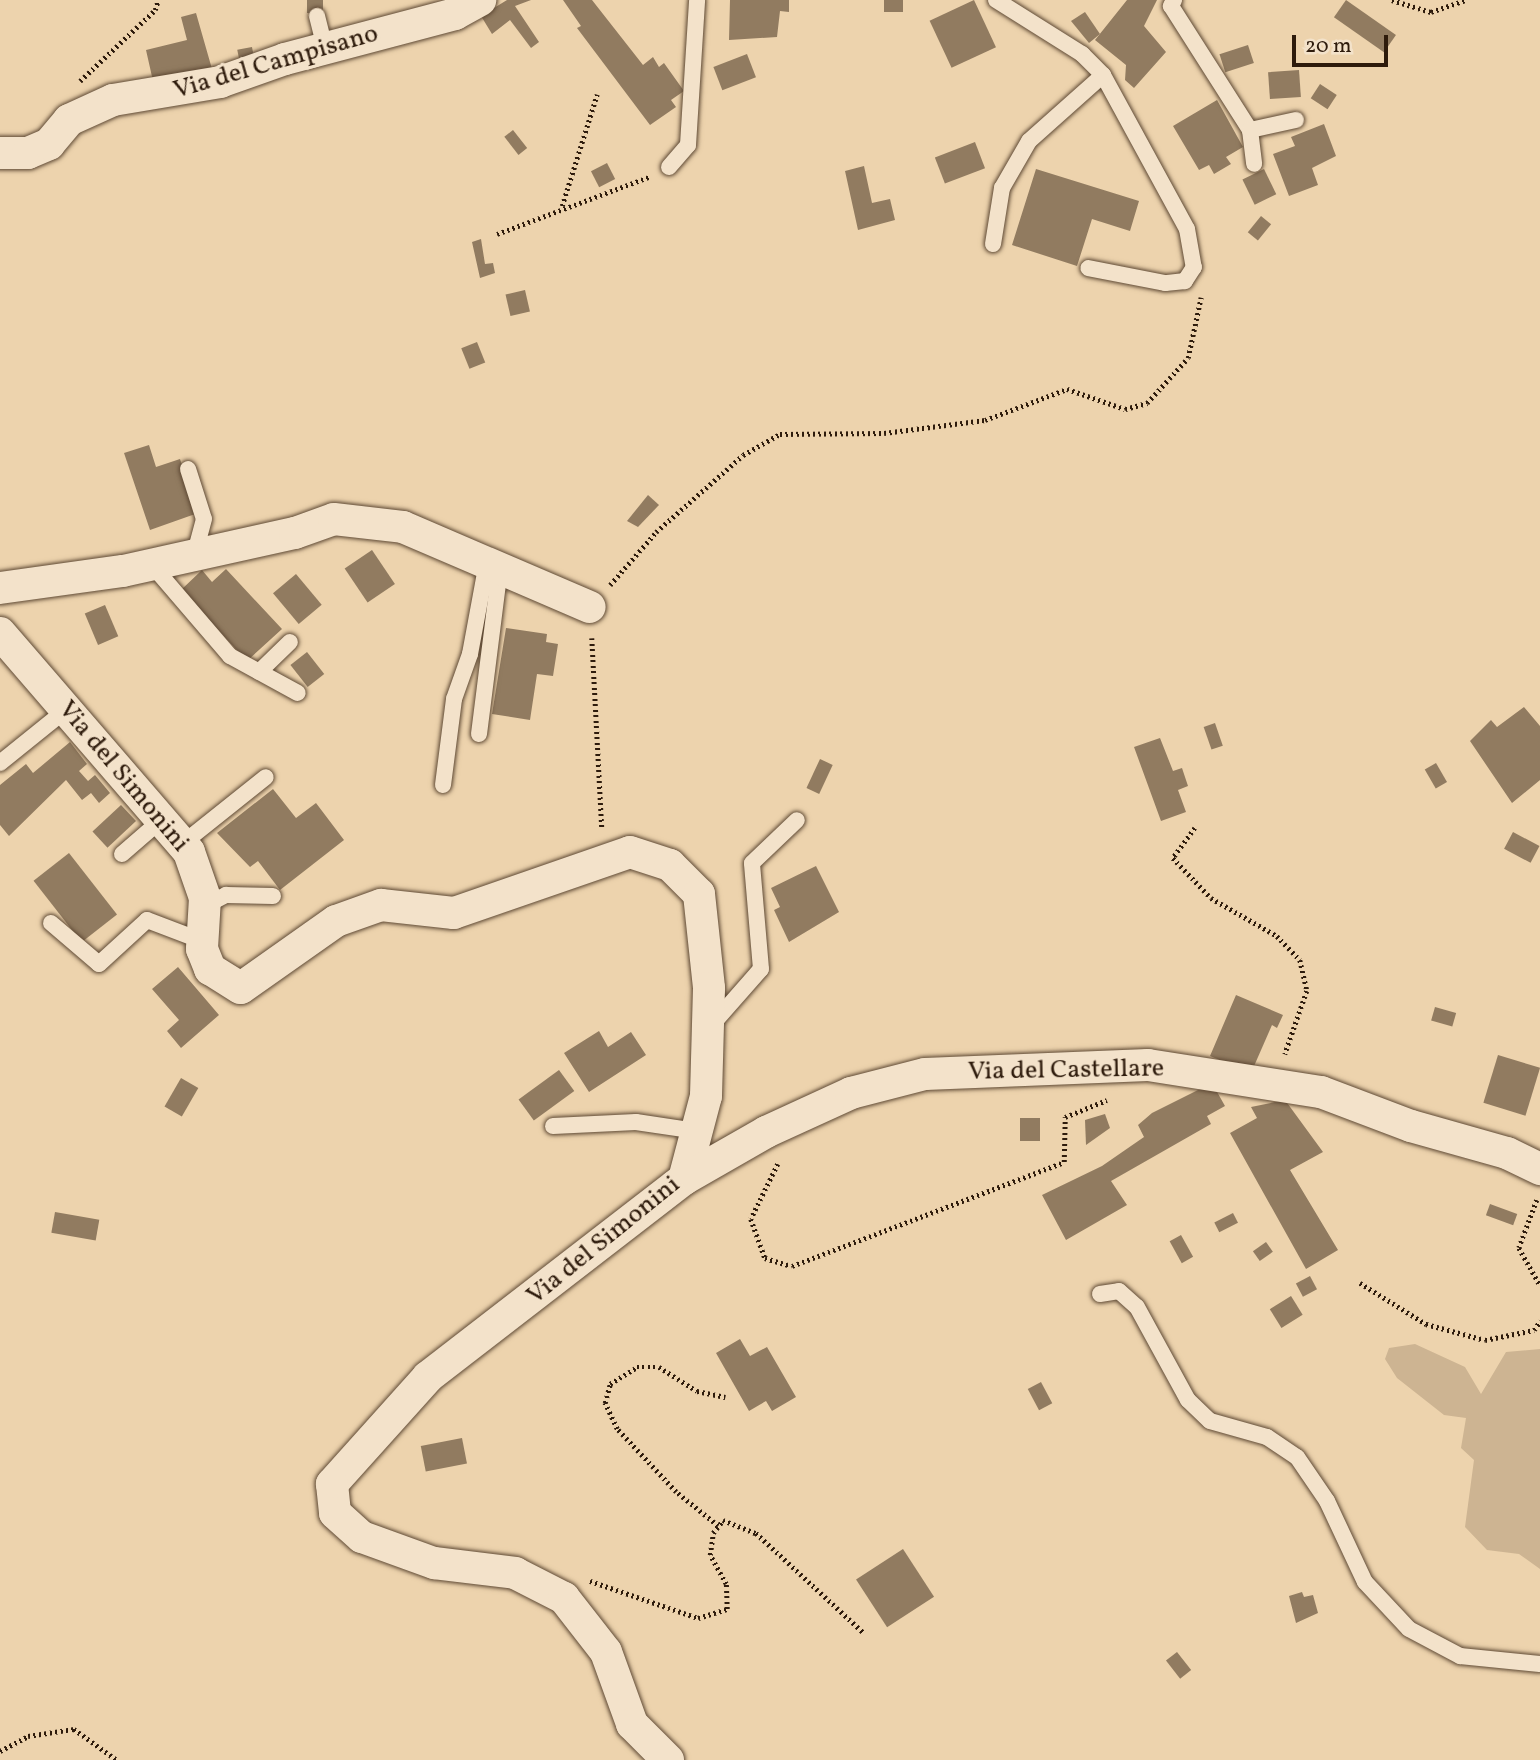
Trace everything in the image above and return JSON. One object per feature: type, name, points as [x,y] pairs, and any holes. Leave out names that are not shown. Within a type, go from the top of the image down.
[{"type":"street","name":"Via del Campisano","points":[[0,153],[28,153],[49,144],[69,120],[113,100],[180,93],[325,48],[455,14],[480,0]]},
{"type":"street","points":[[0,588],[152,565],[334,519],[403,527],[590,607]]},
{"type":"street","name":"Via del Simonini","points":[[0,634],[182,844],[205,906],[202,941],[211,969],[241,988],[335,921],[381,905],[454,913],[602,858],[630,852],[670,865],[699,894],[708,1029],[706,1096],[684,1180],[428,1377],[332,1484],[335,1513],[362,1537],[434,1563],[515,1573],[564,1598],[606,1652],[632,1724],[668,1760]]},
{"type":"street","name":"Via del Castellare","points":[[684,1180],[766,1132],[851,1093],[925,1074],[1148,1065],[1273,1082],[1507,1153],[1540,1169]]},
{"type":"lane","points":[[668,167],[688,145],[697,0]]},
{"type":"lane","points":[[996,0],[1082,54],[1103,75],[1187,229],[1194,268],[1185,281],[1164,283],[1088,268]]},
{"type":"lane","points":[[1174,0],[1171,6],[1250,130],[1254,164]]},
{"type":"lane","points":[[317,16],[325,48]]},
{"type":"lane","points":[[993,244],[1002,188],[1029,141],[1103,75]]},
{"type":"lane","points":[[1250,130],[1296,120]]},
{"type":"lane","points":[[188,469],[204,519],[194,556]]},
{"type":"lane","points":[[152,565],[230,656],[298,693]]},
{"type":"lane","points":[[479,734],[494,565]]},
{"type":"lane","points":[[443,785],[454,699],[470,654],[494,565]]},
{"type":"lane","points":[[259,672],[290,642]]},
{"type":"lane","points":[[0,763],[66,709]]},
{"type":"lane","points":[[182,844],[266,777]]},
{"type":"lane","points":[[708,1029],[761,969],[752,863],[797,820]]},
{"type":"lane","points":[[122,854],[160,821]]},
{"type":"lane","points":[[205,906],[226,895],[272,896]]},
{"type":"lane","points":[[51,923],[99,964],[147,920],[202,941]]},
{"type":"lane","points":[[553,1126],[636,1122],[697,1131]]},
{"type":"lane","points":[[1100,1294],[1119,1291],[1137,1307],[1188,1400],[1210,1420],[1266,1437],[1297,1457],[1327,1501],[1365,1582],[1409,1629],[1460,1656],[1540,1664]]},
{"type":"path","points":[[69,120],[71,99],[85,71],[131,34],[158,0]]},
{"type":"path","points":[[1392,0],[1431,12],[1466,0]]},
{"type":"path","points":[[562,207],[597,94]]},
{"type":"path","points":[[497,234],[562,207],[628,188],[668,167]]},
{"type":"path","points":[[602,858],[590,607],[656,532],[743,455],[780,434],[884,433],[985,420],[1067,388],[1125,409],[1147,403],[1188,358],[1204,286],[1194,268]]},
{"type":"path","points":[[1195,828],[1173,858],[1212,898],[1277,936],[1300,960],[1307,991],[1273,1082]]},
{"type":"path","points":[[785,1158],[776,1166],[751,1219],[765,1258],[792,1266],[1064,1162],[1065,1118],[1113,1097]]},
{"type":"path","points":[[1540,1192],[1519,1248],[1540,1284]]},
{"type":"path","points":[[1360,1283],[1426,1324],[1485,1340],[1534,1330],[1540,1321]]},
{"type":"path","points":[[718,1526],[676,1492],[617,1429],[605,1403],[610,1384],[637,1367],[659,1367],[697,1391],[725,1397]]},
{"type":"path","points":[[550,1591],[584,1580],[698,1618],[727,1609],[726,1584],[709,1555],[718,1526],[723,1520],[756,1533],[863,1632]]},
{"type":"path","points":[[0,1751],[28,1736],[74,1729],[117,1760]]},
{"type":"shaded area","points":[[1415,1344],[1465,1367],[1481,1394],[1506,1352],[1540,1349],[1540,1569],[1519,1554],[1487,1550],[1465,1527],[1474,1460],[1461,1448],[1466,1418],[1444,1415],[1397,1378],[1385,1359],[1389,1348]]},
{"type":"building","points":[[307,0],[323,0],[323,13],[307,13]]},
{"type":"building","points":[[507,0],[531,0],[515,6],[539,42],[531,48],[510,20],[492,34],[481,16]]},
{"type":"building","points":[[563,0],[592,0],[643,65],[653,57],[659,67],[664,63],[684,91],[671,100],[676,107],[650,125],[577,28],[581,26]]},
{"type":"building","points":[[730,0],[789,0],[789,12],[780,11],[777,37],[729,40]]},
{"type":"building","points":[[884,0],[903,0],[903,12],[884,12]]},
{"type":"building","points":[[974,0],[996,47],[952,68],[930,21]]},
{"type":"building","points":[[1127,0],[1157,0],[1144,26],[1166,52],[1134,88],[1125,80],[1126,65],[1095,40]]},
{"type":"building","points":[[1346,0],[1396,35],[1384,52],[1334,17]]},
{"type":"building","points":[[1085,12],[1100,34],[1089,43],[1071,21]]},
{"type":"building","points":[[196,13],[214,76],[155,90],[146,50],[187,40],[181,17]]},
{"type":"building","points":[[1248,45],[1254,63],[1225,72],[1219,54]]},
{"type":"building","points":[[252,47],[256,67],[241,69],[237,50]]},
{"type":"building","points":[[747,54],[756,77],[722,90],[713,67]]},
{"type":"building","points":[[1299,70],[1301,97],[1270,99],[1268,72]]},
{"type":"building","points":[[1320,84],[1337,95],[1328,109],[1311,98]]},
{"type":"building","points":[[1217,100],[1243,147],[1226,157],[1231,164],[1214,174],[1209,165],[1199,170],[1173,126]]},
{"type":"building","points":[[1324,124],[1336,156],[1312,168],[1318,185],[1289,196],[1273,154],[1295,146],[1291,137]]},
{"type":"building","points":[[513,130],[527,148],[518,155],[504,137]]},
{"type":"building","points":[[975,142],[985,168],[945,184],[935,157]]},
{"type":"building","points":[[607,163],[615,179],[599,187],[591,171]]},
{"type":"building","points":[[864,166],[872,203],[890,199],[895,220],[858,230],[845,171]]},
{"type":"building","points":[[1036,169],[1139,201],[1130,231],[1092,219],[1077,266],[1012,245]]},
{"type":"building","points":[[1264,169],[1276,194],[1255,205],[1242,180]]},
{"type":"building","points":[[1261,216],[1271,224],[1258,241],[1248,232]]},
{"type":"building","points":[[481,239],[485,264],[493,263],[495,273],[480,278],[472,242]]},
{"type":"building","points":[[525,290],[530,311],[510,316],[506,294]]},
{"type":"building","points":[[477,342],[485,362],[469,369],[461,348]]},
{"type":"building","points":[[149,445],[156,467],[180,459],[198,513],[150,530],[124,453]]},
{"type":"building","points":[[648,495],[659,505],[638,527],[627,521]]},
{"type":"building","points":[[372,550],[395,584],[368,602],[345,568]]},
{"type":"building","points":[[226,569],[282,629],[247,661],[181,590],[202,570],[212,582]]},
{"type":"building","points":[[296,574],[322,605],[299,624],[273,593]]},
{"type":"building","points":[[105,605],[118,636],[98,645],[85,614]]},
{"type":"building","points":[[506,628],[547,634],[546,642],[558,644],[553,676],[537,674],[530,720],[492,714]]},
{"type":"building","points":[[307,652],[324,674],[308,687],[290,665]]},
{"type":"building","points":[[1524,707],[1540,726],[1540,780],[1512,803],[1470,741],[1491,720],[1497,727]]},
{"type":"building","points":[[1215,723],[1223,746],[1211,750],[1204,727]]},
{"type":"building","points":[[1160,738],[1173,771],[1182,768],[1188,786],[1178,790],[1186,812],[1161,821],[1134,747]]},
{"type":"building","points":[[70,742],[87,764],[79,771],[88,781],[95,775],[110,793],[99,803],[91,793],[82,800],[66,780],[9,836],[0,825],[0,785],[26,764],[33,773]]},
{"type":"building","points":[[820,759],[833,765],[819,794],[806,788]]},
{"type":"building","points":[[1436,763],[1447,782],[1436,789],[1425,770]]},
{"type":"building","points":[[273,789],[296,818],[316,803],[344,840],[280,890],[258,861],[250,867],[217,833]]},
{"type":"building","points":[[121,805],[136,821],[107,848],[92,832]]},
{"type":"building","points":[[1513,832],[1539,846],[1531,863],[1504,849]]},
{"type":"building","points":[[69,853],[117,914],[82,942],[34,881]]},
{"type":"building","points":[[816,866],[839,912],[789,942],[774,910],[780,907],[771,888]]},
{"type":"building","points":[[178,967],[219,1015],[181,1048],[167,1031],[179,1020],[152,989]]},
{"type":"building","points":[[1236,995],[1283,1015],[1277,1028],[1272,1025],[1251,1073],[1210,1056]]},
{"type":"building","points":[[1435,1007],[1456,1013],[1452,1027],[1431,1020]]},
{"type":"building","points":[[599,1031],[608,1047],[631,1032],[646,1055],[589,1092],[564,1053]]},
{"type":"building","points":[[1498,1055],[1540,1068],[1525,1116],[1483,1103]]},
{"type":"building","points":[[559,1070],[574,1091],[534,1120],[519,1099]]},
{"type":"building","points":[[181,1078],[198,1088],[182,1117],[164,1107]]},
{"type":"building","points":[[1212,1083],[1225,1106],[1207,1116],[1211,1124],[1111,1181],[1127,1205],[1066,1240],[1042,1195],[1102,1166],[1144,1137],[1138,1125],[1152,1113]]},
{"type":"building","points":[[1285,1100],[1323,1152],[1290,1170],[1338,1250],[1306,1269],[1230,1133],[1257,1118],[1251,1107]]},
{"type":"building","points":[[1105,1114],[1110,1128],[1086,1145],[1085,1120]]},
{"type":"building","points":[[1020,1118],[1040,1118],[1040,1141],[1020,1141]]},
{"type":"building","points":[[1490,1204],[1517,1214],[1513,1225],[1486,1215]]},
{"type":"building","points":[[55,1212],[99,1220],[96,1240],[51,1233]]},
{"type":"building","points":[[1233,1213],[1238,1223],[1219,1232],[1214,1223]]},
{"type":"building","points":[[1181,1235],[1193,1257],[1182,1263],[1170,1241]]},
{"type":"building","points":[[1266,1242],[1273,1252],[1260,1261],[1253,1251]]},
{"type":"building","points":[[1310,1276],[1317,1289],[1303,1297],[1296,1284]]},
{"type":"building","points":[[1291,1296],[1303,1315],[1281,1328],[1270,1309]]},
{"type":"building","points":[[740,1339],[750,1356],[767,1347],[796,1397],[772,1411],[766,1401],[749,1411],[716,1353]]},
{"type":"building","points":[[1041,1382],[1052,1403],[1039,1410],[1028,1389]]},
{"type":"building","points":[[462,1438],[467,1464],[426,1472],[421,1446]]},
{"type":"building","points":[[903,1549],[934,1597],[887,1627],[856,1579]]},
{"type":"building","points":[[1302,1592],[1304,1597],[1313,1595],[1318,1613],[1296,1623],[1289,1596]]},
{"type":"building","points":[[1177,1652],[1191,1670],[1180,1679],[1166,1661]]}]
